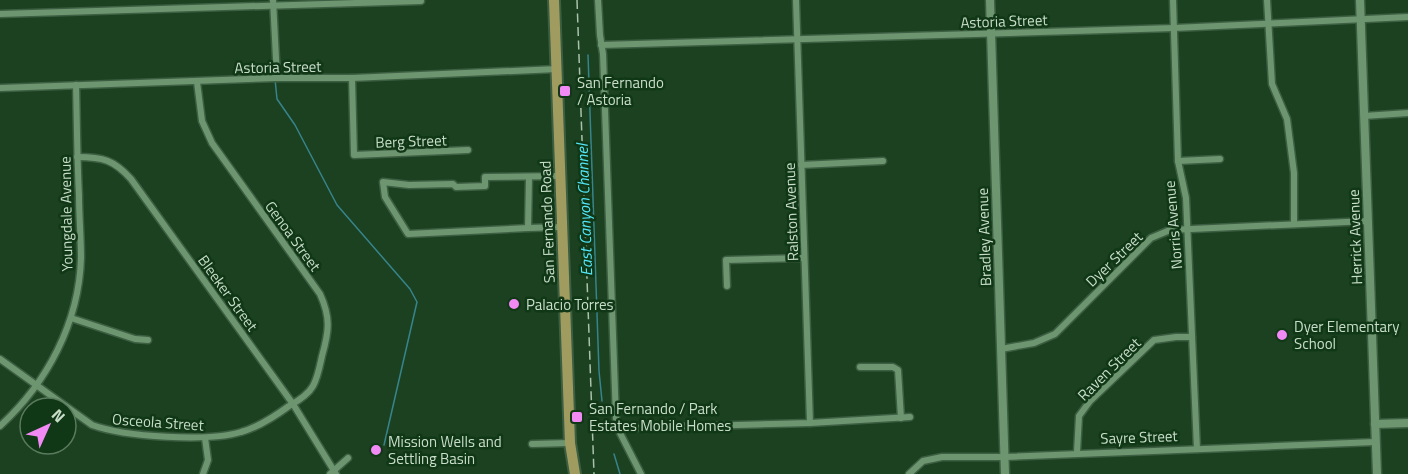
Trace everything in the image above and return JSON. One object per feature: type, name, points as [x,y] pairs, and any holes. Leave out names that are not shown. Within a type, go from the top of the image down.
[{"type":"main road","name":"San Fernando Road","points":[[554,0],[572,472]]},
{"type":"street","points":[[598,0],[603,54],[616,419],[619,431],[641,474]]},
{"type":"street","name":"Ralston Avenue","points":[[796,0],[810,423]]},
{"type":"street","name":"Bradley Avenue","points":[[990,0],[1005,474]]},
{"type":"street","name":"Norris Avenue","points":[[1173,0],[1178,161],[1186,198],[1197,448]]},
{"type":"street","points":[[1267,0],[1272,84],[1287,120],[1294,173],[1293,224]]},
{"type":"street","name":"Herrick Avenue","points":[[1360,0],[1377,474]]},
{"type":"street","points":[[0,14],[273,3],[421,1]]},
{"type":"street","points":[[273,3],[277,78]]},
{"type":"street","name":"Astoria Street","points":[[601,45],[797,41],[1174,28],[1408,17]]},
{"type":"street","name":"Astoria Street","points":[[0,88],[277,78],[352,78],[557,69]]},
{"type":"street","name":"Berg Street","points":[[352,78],[354,155],[468,150]]},
{"type":"street","name":"Genoa Street","points":[[197,82],[202,121],[212,143],[320,294],[326,306],[329,319],[328,333],[317,377],[307,394],[293,404]]},
{"type":"street","name":"Youngdale Avenue","points":[[0,426],[14,414],[51,365],[71,318],[81,258],[76,85]]},
{"type":"street","points":[[1364,116],[1408,113]]},
{"type":"street","name":"Bleeker Street","points":[[77,157],[96,157],[108,160],[121,168],[131,179],[293,404],[333,473]]},
{"type":"street","points":[[1178,161],[1220,159]]},
{"type":"street","points":[[801,165],[884,161]]},
{"type":"street","points":[[560,176],[485,177],[485,186],[456,187],[453,184],[409,185],[383,182],[385,197],[408,234],[562,227]]},
{"type":"street","points":[[528,228],[529,177]]},
{"type":"street","name":"Dyer Street","points":[[1001,349],[1034,343],[1055,334],[1152,238],[1170,230],[1368,221]]},
{"type":"street","points":[[727,286],[726,260],[804,258]]},
{"type":"street","points":[[71,318],[135,339],[148,340]]},
{"type":"street","name":"Raven Street","points":[[1077,453],[1079,416],[1090,401],[1154,340],[1176,336],[1192,337]]},
{"type":"street","name":"Osceola Street","points":[[0,359],[76,415],[107,431],[205,438],[233,435],[255,428],[293,404]]},
{"type":"street","points":[[860,367],[893,367],[898,370],[901,418]]},
{"type":"street","points":[[619,431],[628,428],[810,423],[910,417]]},
{"type":"street","points":[[1375,424],[1408,423]]},
{"type":"street","points":[[203,474],[207,460],[205,438]]},
{"type":"street","name":"Sayre Street","points":[[909,474],[923,461],[942,457],[1005,457],[1375,442]]},
{"type":"street","points":[[532,444],[570,443]]},
{"type":"street","points":[[333,473],[348,458]]},
{"type":"waterway","name":"East Canyon Channel","points":[[588,55],[602,401]]},
{"type":"waterway","points":[[275,79],[277,99],[295,125],[337,205],[410,289],[417,302],[384,445]]},
{"type":"waterway","name":"East Canyon Channel","points":[[614,454],[620,474]]},
{"type":"railway","points":[[577,0],[594,474]]},
{"type":"place","name":"San Fernando / Astoria","points":[[565,91]]},
{"type":"place","name":"Palacio Torres","points":[[514,304]]},
{"type":"place","name":"Dyer Elementary School","points":[[1282,335]]},
{"type":"place","name":"San Fernando / Park Estates Mobile Homes","points":[[577,417]]},
{"type":"place","name":"Mission Wells and Settling Basin","points":[[376,450]]}]
